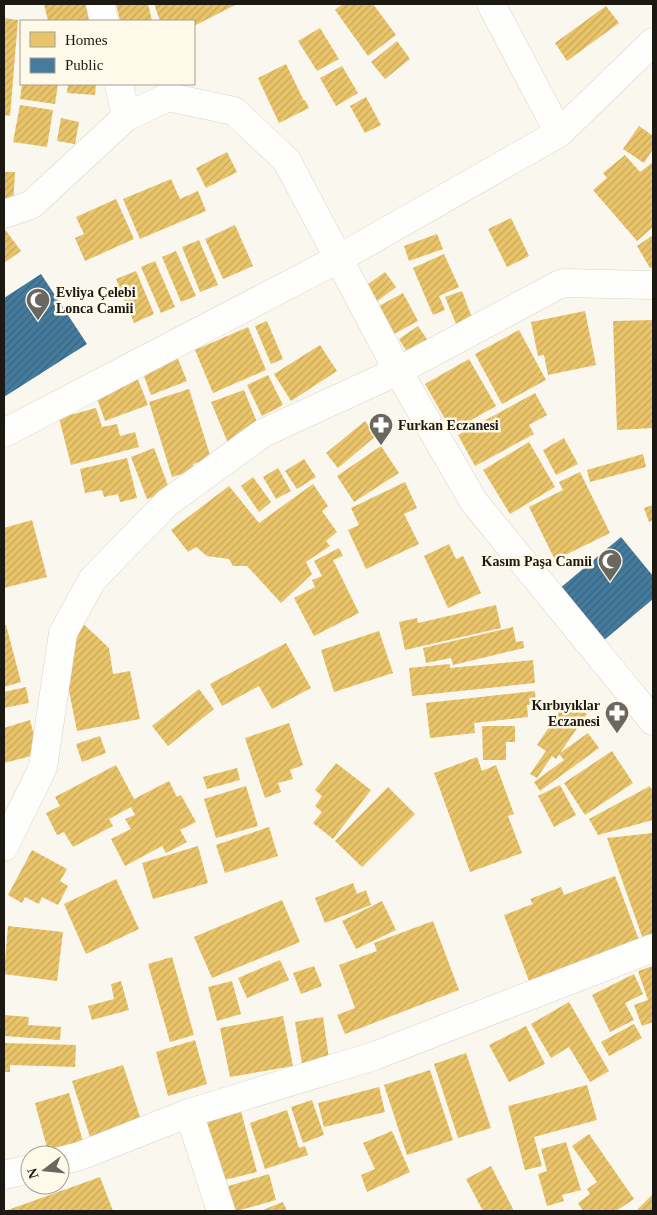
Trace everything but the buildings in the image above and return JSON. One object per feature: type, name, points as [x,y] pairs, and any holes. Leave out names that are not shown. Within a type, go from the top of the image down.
[{"type":"street","points":[[100,4],[104,20]]},
{"type":"street","points":[[491,4],[558,133]]},
{"type":"street","points":[[4,434],[338,259],[558,133],[653,42]]},
{"type":"street","points":[[119,85],[126,117]]},
{"type":"street","points":[[4,214],[31,205],[126,117],[168,97],[234,111],[287,161],[398,371],[474,502],[653,721]]},
{"type":"street","points":[[4,847],[42,767],[63,633],[92,580],[167,503],[263,433],[398,371],[562,283],[653,285]]},
{"type":"street","points":[[70,1158],[189,1113],[374,1056],[653,948]]},
{"type":"street","points":[[189,1113],[221,1211]]},
{"type":"street","points":[[4,1175],[20,1171]]},
{"type":"place","name":"Evliya Çelebi Lonca Camii","points":[[38,321]]},
{"type":"place","name":"Furkan Eczanesi","points":[[381,446]]},
{"type":"place","name":"Kasım Paşa Camii","points":[[610,582]]},
{"type":"place","name":"Kırbıyıklar Eczanesi","points":[[617,734]]}]
